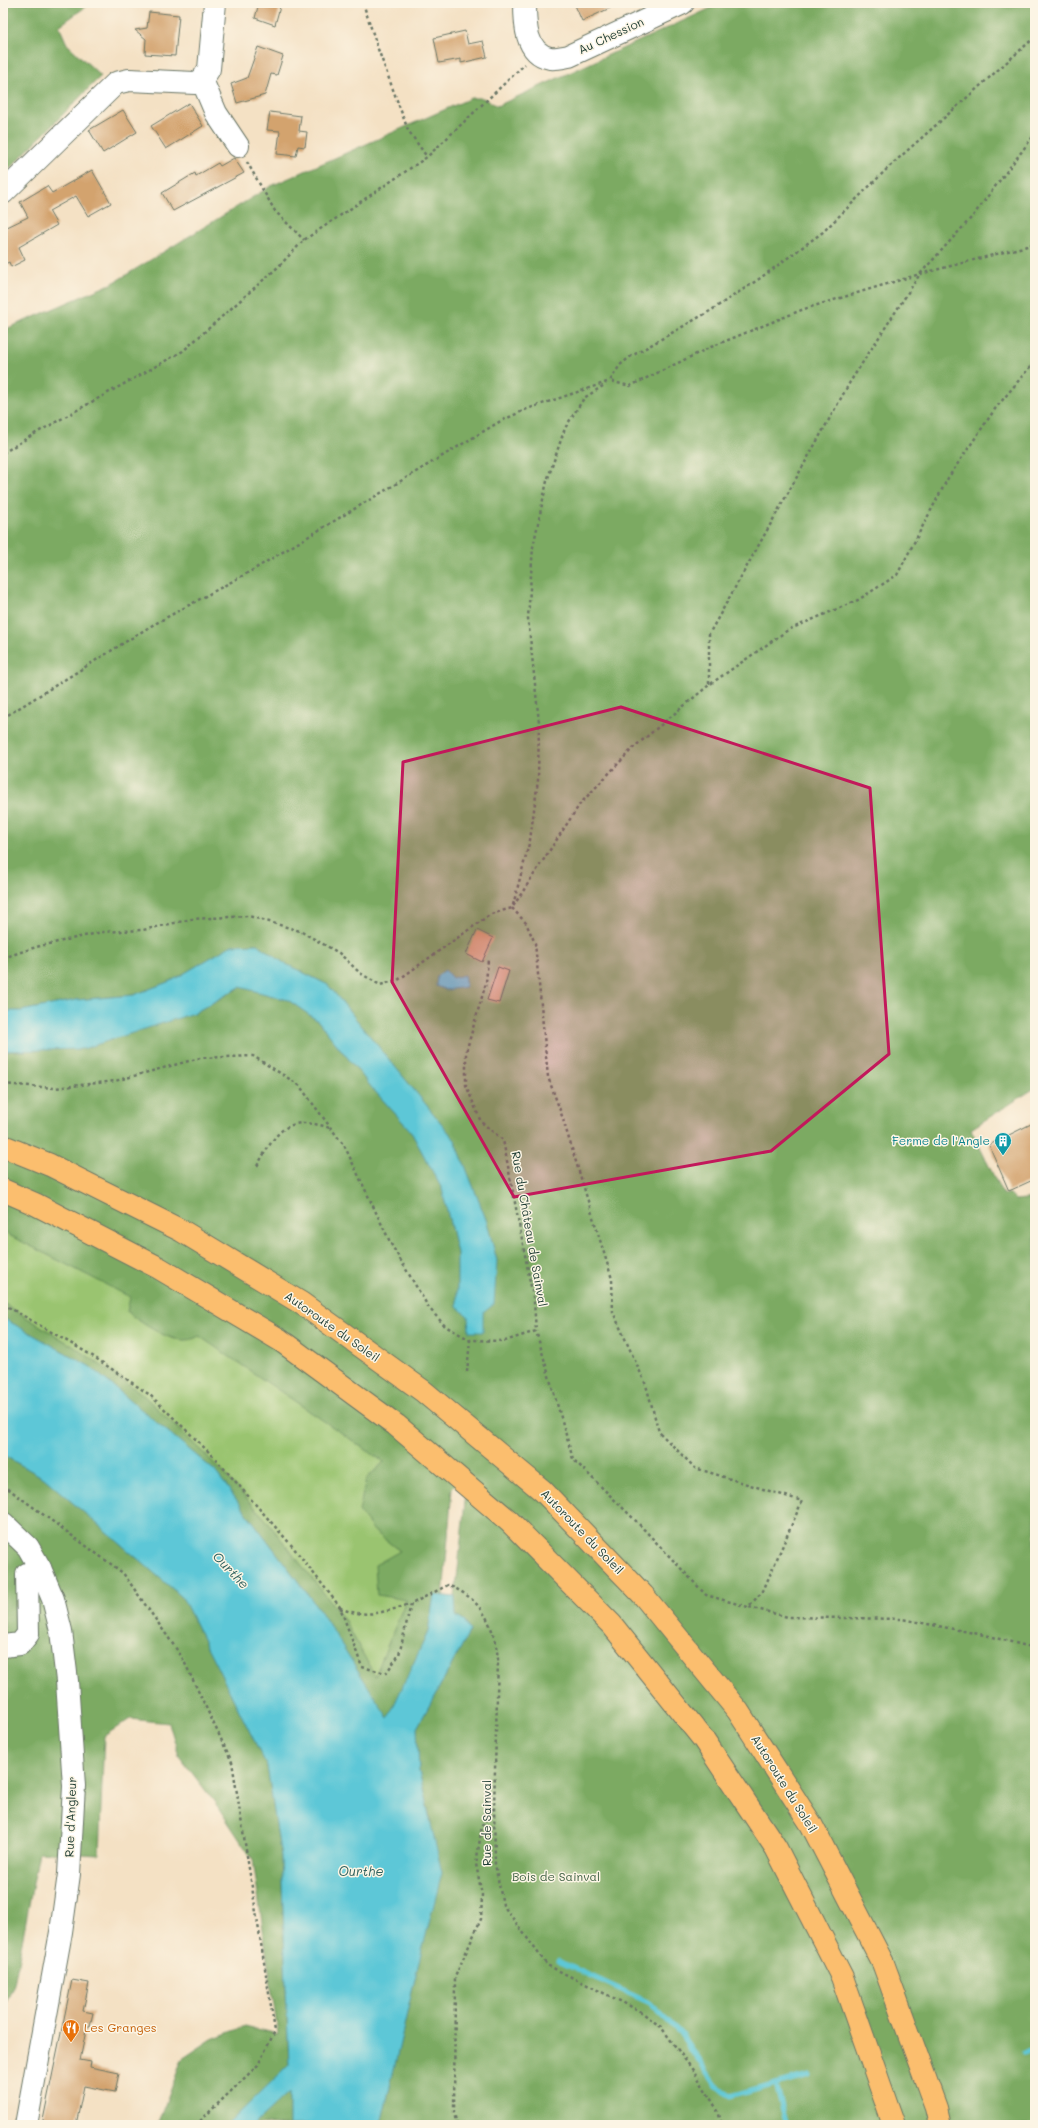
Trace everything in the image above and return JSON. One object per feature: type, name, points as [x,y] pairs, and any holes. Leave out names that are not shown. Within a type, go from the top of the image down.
[{"type":"highway","name":"Autoroute du Soleil","points":[[3,1146],[50,1165],[182,1231],[302,1303],[423,1391],[543,1491],[643,1595],[738,1711],[811,1824],[883,1963],[936,2108],[940,2125]]},
{"type":"highway","points":[[3,1190],[42,1208],[159,1268],[280,1340],[396,1425],[503,1516],[612,1625],[704,1740],[776,1848],[842,1977],[894,2125]]},
{"type":"street","points":[[3,193],[116,83],[130,80],[195,83],[202,80],[209,68],[215,3]]},
{"type":"street","points":[[525,3],[526,33],[537,53]]},
{"type":"street","name":"Au Chession","points":[[537,53],[551,59],[569,56],[683,3]]},
{"type":"street","points":[[202,80],[216,112],[238,146]]},
{"type":"street","name":"Rue d'Angleur","points":[[3,1523],[28,1547],[40,1568],[53,1599],[61,1631],[71,1732],[74,1786],[67,1889],[26,2125]]},
{"type":"street","points":[[3,1646],[20,1644],[28,1634],[27,1574],[40,1568]]},
{"type":"path","points":[[363,3],[378,49],[408,130],[427,157]]},
{"type":"path","points":[[512,908],[530,840],[538,780],[539,722],[528,618],[533,548],[547,481],[565,428],[584,398],[610,381],[620,365],[630,357],[710,311],[753,283],[823,232],[890,166],[1035,38]]},
{"type":"path","points":[[3,453],[183,351],[278,267],[304,240],[427,157],[537,53]]},
{"type":"path","points":[[709,685],[709,634],[850,382],[920,274],[972,217],[1035,134]]},
{"type":"path","points":[[238,146],[275,211],[304,240]]},
{"type":"path","points":[[3,718],[150,626],[251,571],[499,422],[527,409],[610,381],[630,386],[711,347],[804,309],[920,274],[1035,244]]},
{"type":"path","points":[[3,956],[102,932],[143,930],[192,919],[249,916],[300,931],[339,953],[360,973],[380,985],[398,980],[491,914],[512,908],[580,804],[633,748],[709,685],[788,630],[858,600],[897,575],[948,478],[994,409],[1035,361]]},
{"type":"path","points":[[512,908],[526,923],[535,943],[548,1077],[561,1113],[612,1280],[613,1312],[646,1385],[659,1432],[695,1468],[802,1501],[763,1591],[748,1607]]},
{"type":"path","name":"Rue du Château de Sainval","points":[[488,959],[486,983],[466,1052],[466,1086],[481,1122],[503,1140],[534,1302],[536,1331],[573,1459],[636,1521],[706,1595],[788,1617],[902,1619],[984,1635],[1035,1648]]},
{"type":"path","points":[[3,1084],[55,1088],[115,1081],[200,1058],[253,1056],[299,1085],[345,1147],[391,1244],[429,1308],[446,1326],[470,1340],[505,1341],[536,1331]]},
{"type":"path","points":[[257,1166],[274,1137],[288,1126],[302,1122],[318,1124],[331,1128]]},
{"type":"path","points":[[3,1304],[91,1355],[150,1395],[213,1456],[293,1547],[340,1607],[362,1667],[386,1673],[399,1656],[411,1604]]},
{"type":"path","points":[[467,1372],[470,1340]]},
{"type":"path","points":[[3,1484],[123,1573],[182,1658],[232,1762],[275,2031],[258,2065],[196,2125]]},
{"type":"path","name":"Rue de Sainval","points":[[411,1604],[448,1585],[459,1590],[475,1602],[485,1614],[496,1638],[498,1659],[494,1807],[495,1864],[503,1905],[547,1965],[640,2011],[661,2027],[695,2074],[718,2111],[722,2125]]},
{"type":"path","points":[[340,1607],[353,1614],[369,1615],[387,1612],[411,1604]]},
{"type":"path","points":[[457,2125],[454,2113],[455,1977],[481,1919],[482,1895],[476,1864],[482,1826],[494,1807]]},
{"type":"highlighted area","points":[[621,707],[870,788],[889,1054],[771,1151],[514,1197],[392,982],[403,762]]},
{"type":"green space","points":[[3,3],[91,3],[59,26],[67,44],[101,76],[3,175]]},
{"type":"green space","name":"Bois de Sainval","points":[[722,3],[1035,3],[1035,1088],[971,1129],[1003,1195],[1009,1193],[1015,1200],[1035,1198],[1035,2125],[381,2125],[417,1970],[431,1821],[419,1771],[417,1728],[470,1631],[465,1622],[456,1616],[455,1597],[468,1473],[452,1489],[443,1597],[434,1595],[428,1632],[388,1719],[321,1612],[215,1471],[89,1366],[3,1318],[3,1303],[79,1350],[141,1393],[221,1470],[266,1520],[344,1619],[375,1676],[406,1600],[377,1595],[375,1565],[400,1551],[374,1531],[359,1511],[366,1479],[384,1462],[199,1336],[191,1340],[181,1340],[172,1338],[152,1329],[127,1312],[130,1297],[3,1232],[3,1051],[24,1051],[194,1013],[241,987],[288,1000],[318,1021],[372,1088],[410,1130],[442,1189],[457,1253],[457,1307],[483,1313],[497,1261],[487,1222],[455,1140],[328,985],[284,963],[257,944],[232,945],[173,980],[134,995],[76,1000],[21,1011],[3,1011],[3,359],[6,357],[6,329],[113,283],[271,186],[471,98],[483,98],[497,106]]},
{"type":"green space","points":[[3,1232],[131,1297],[127,1312],[143,1323],[173,1339],[199,1335],[384,1462],[366,1479],[374,1531],[400,1551],[406,1600],[375,1677],[344,1619],[266,1520],[221,1470],[141,1393],[79,1350],[3,1303]]},
{"type":"green space","points":[[3,1455],[44,1478],[182,1597],[267,1766],[281,1857],[289,2066],[227,2125],[158,2125],[182,2059],[212,2039],[245,2026],[278,2034],[253,1860],[216,1804],[179,1756],[169,1723],[130,1719],[104,1736],[99,1855],[39,1852],[14,1984],[3,2010]]},
{"type":"green space","points":[[289,2091],[289,2125],[254,2125]]},
{"type":"water","points":[[257,944],[284,963],[328,985],[455,1140],[487,1222],[497,1261],[494,1304],[483,1313],[483,1332],[469,1332],[468,1316],[457,1307],[457,1253],[442,1189],[410,1130],[372,1088],[318,1021],[288,1000],[240,987],[194,1013],[83,1049],[3,1051],[3,1011],[21,1011],[76,1000],[134,995],[173,980],[232,945]]},
{"type":"water","points":[[445,970],[452,978],[464,975],[466,987],[446,990],[436,986],[437,976]]},
{"type":"water","name":"Ourthe","points":[[3,1318],[89,1366],[215,1471],[321,1612],[388,1718],[428,1632],[434,1595],[455,1597],[456,1616],[465,1622],[470,1631],[417,1728],[419,1771],[442,1873],[417,1970],[381,2125],[289,2125],[289,2092],[254,2125],[227,2125],[289,2065],[281,1857],[267,1766],[182,1597],[44,1478],[3,1455]]},
{"type":"building","points":[[259,3],[281,3],[275,25],[255,18]]},
{"type":"building","points":[[574,3],[621,3],[582,21]]},
{"type":"building","points":[[149,12],[179,15],[175,56],[145,54],[146,39],[135,30],[147,28]]},
{"type":"building","points":[[465,31],[468,44],[483,41],[487,57],[461,63],[461,59],[439,63],[434,38]]},
{"type":"building","points":[[258,47],[283,56],[277,75],[271,74],[265,95],[237,103],[231,84],[247,78]]},
{"type":"building","points":[[189,103],[203,126],[166,149],[151,126]]},
{"type":"building","points":[[123,110],[137,132],[103,153],[89,130]]},
{"type":"building","points":[[270,112],[301,116],[299,131],[307,132],[305,147],[298,146],[296,156],[277,154],[280,131],[267,130]]},
{"type":"building","points":[[234,158],[244,173],[173,211],[162,193],[195,173],[196,176],[218,163],[220,166]]},
{"type":"building","points":[[92,170],[111,203],[88,216],[76,196],[49,211],[57,225],[19,247],[25,260],[11,267],[9,262],[3,265],[3,229],[28,217],[20,202],[47,186],[52,193]]},
{"type":"building","points":[[477,930],[493,938],[482,962],[466,954]]},
{"type":"building","points":[[498,967],[509,971],[499,1003],[487,1000]]},
{"type":"building","points":[[1035,1122],[1035,1179],[1009,1191],[989,1145]]},
{"type":"building","name":"Les Granges","points":[[72,1980],[89,1983],[83,2011],[93,2013],[90,2026],[87,2026],[80,2060],[91,2062],[90,2067],[119,2073],[115,2092],[84,2086],[76,2125],[42,2125]]},
{"type":"waterway","points":[[558,1961],[650,2003],[680,2033],[716,2085],[730,2097],[808,2075]]},
{"type":"waterway","points":[[1023,2054],[1035,2051]]},
{"type":"waterway","points":[[776,2084],[787,2125]]},
{"type":"place","name":"Ferme de l'Angle","points":[[1003,1156]]},
{"type":"place","name":"Les Granges","points":[[71,2043]]}]
